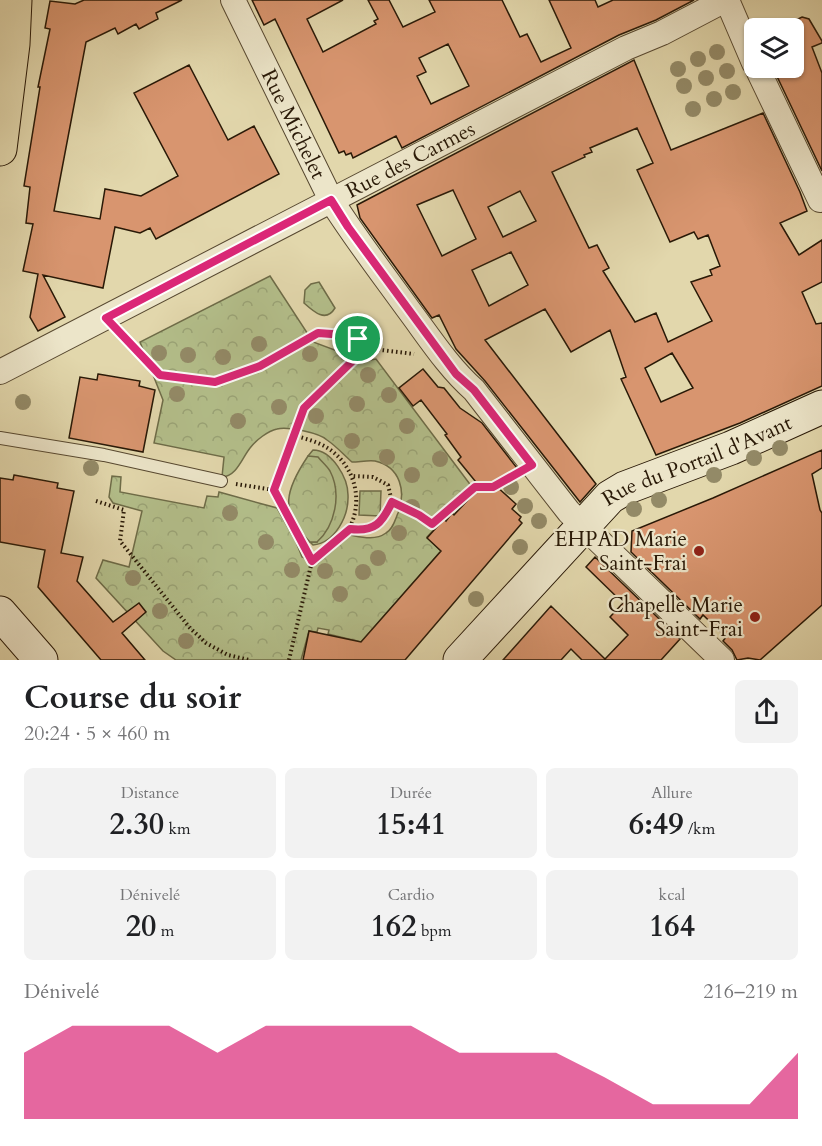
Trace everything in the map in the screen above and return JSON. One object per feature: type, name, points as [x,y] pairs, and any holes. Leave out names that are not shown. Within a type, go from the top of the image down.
[{"type":"main road","points":[[0,149],[13,44],[15,0]]},
{"type":"street","name":"Rue Michelet","points":[[233,0],[331,200],[348,227],[456,374],[474,390],[582,526],[722,660]]},
{"type":"street","name":"Rue des Carmes","points":[[0,372],[626,48],[662,33],[726,0]]},
{"type":"street","points":[[726,0],[744,40]]},
{"type":"street","points":[[762,78],[820,200],[822,199]]},
{"type":"street","name":"Rue du Portail d'Avant","points":[[460,660],[610,497],[625,488],[731,448],[822,407]]},
{"type":"street","points":[[0,613],[40,660]]},
{"type":"lane","points":[[0,438],[104,455],[221,482]]},
{"type":"path","points":[[106,318],[160,375],[215,382],[260,366],[318,333],[358,339],[366,348],[416,354]]},
{"type":"path","points":[[312,561],[274,490],[292,435],[304,408],[366,348]]},
{"type":"path","points":[[289,660],[312,561],[350,529],[357,501],[348,467],[331,451],[313,441],[292,435]]},
{"type":"path","points":[[392,502],[432,524],[475,487],[493,487],[532,465]]},
{"type":"path","points":[[350,529],[363,531],[375,526],[385,517],[392,502],[387,485],[373,477],[352,476]]},
{"type":"path","points":[[221,482],[274,490]]},
{"type":"path","points":[[96,501],[124,510],[120,541],[190,628],[206,643],[228,655],[249,660]]},
{"type":"green space","points":[[270,276],[313,342],[364,361],[376,359],[478,495],[464,509],[461,507],[446,521],[444,519],[427,537],[441,551],[361,642],[328,634],[329,630],[318,628],[317,632],[309,631],[301,660],[176,660],[163,651],[96,578],[103,560],[129,567],[142,511],[113,503],[109,497],[112,476],[121,477],[120,492],[204,508],[207,496],[218,497],[219,492],[277,508],[302,557],[318,563],[350,535],[373,538],[386,533],[394,524],[400,505],[399,481],[391,469],[375,461],[352,462],[323,437],[311,433],[288,428],[270,432],[253,445],[232,473],[222,477],[224,457],[154,443],[163,400],[140,342]]},
{"type":"green space","points":[[319,282],[335,308],[328,315],[316,312],[304,303],[305,290],[311,284]]},
{"type":"green space","points":[[313,450],[320,451],[338,466],[347,488],[348,503],[343,520],[334,534],[321,543],[313,545],[310,542],[317,542],[308,456]]},
{"type":"green space","points":[[308,456],[318,457],[327,467],[336,490],[332,519],[317,542],[310,542],[300,531],[290,510],[291,490]]},
{"type":"green space","points":[[360,491],[381,491],[380,516],[359,515]]},
{"type":"building","points":[[84,0],[182,0],[156,13],[158,19],[139,29],[136,24],[118,34],[115,28],[86,42],[54,211],[100,219],[105,189],[141,196],[178,176],[134,93],[189,65],[228,140],[254,126],[279,174],[156,239],[150,228],[140,233],[115,227],[103,288],[43,275],[65,317],[38,331],[30,317],[38,274],[23,271],[33,224],[26,223],[30,187],[24,186],[40,87],[38,87],[50,29],[45,28],[50,1],[75,4]]},
{"type":"building","points":[[252,0],[343,0],[307,19],[323,52],[376,24],[374,21],[378,19],[368,0],[389,0],[403,27],[435,12],[429,0],[502,0],[520,37],[527,34],[541,62],[571,48],[549,0],[595,0],[598,7],[613,0],[694,0],[656,20],[619,35],[402,148],[396,136],[353,158],[351,153],[346,155],[344,151],[339,153],[275,19],[264,25]],"holes":[[[448,44],[469,86],[431,104],[417,76],[426,72],[419,58]]]},
{"type":"building","points":[[802,17],[809,19],[822,41],[812,47],[822,73],[822,171],[778,78],[804,78],[804,18],[800,18]]},
{"type":"building","points":[[634,60],[671,150],[763,113],[807,211],[780,223],[799,255],[822,240],[822,282],[802,292],[816,324],[822,323],[822,386],[740,423],[656,455],[621,379],[626,377],[610,330],[571,352],[545,309],[485,340],[596,484],[580,502],[485,381],[456,349],[439,315],[432,318],[360,218],[357,205]],"holes":[[[637,128],[653,163],[637,170],[670,242],[694,232],[698,239],[708,235],[720,266],[710,270],[712,275],[691,282],[712,321],[668,342],[656,313],[635,322],[603,271],[609,268],[597,245],[589,248],[552,172],[585,157],[584,155],[592,152],[590,148]],[[453,190],[476,239],[442,256],[417,205]],[[520,191],[536,221],[503,237],[488,207]],[[511,252],[528,285],[489,306],[472,270]],[[672,353],[693,388],[661,402],[645,368]]]},
{"type":"building","points":[[423,369],[438,387],[444,388],[460,408],[482,423],[517,468],[495,485],[516,504],[512,509],[521,517],[519,520],[522,523],[405,660],[303,660],[309,631],[361,642],[441,551],[427,538],[444,519],[446,521],[452,513],[454,515],[480,487],[458,460],[461,457],[445,435],[447,434],[421,400],[413,406],[399,388]]},
{"type":"building","points":[[98,374],[140,381],[139,386],[155,390],[143,452],[69,438],[80,377],[97,380]]},
{"type":"building","name":"EHPAD Marie Saint-Frai","points":[[822,450],[822,468],[812,474],[822,513],[822,605],[760,660],[748,658],[737,660],[732,650],[723,641],[726,637],[703,615],[700,619],[631,552],[632,531]]},
{"type":"building","points":[[14,475],[58,483],[57,488],[74,491],[61,553],[83,557],[77,581],[113,622],[139,603],[146,612],[122,633],[145,660],[101,660],[38,587],[45,550],[0,542],[0,478],[13,480]]},
{"type":"building","points":[[595,557],[680,639],[661,660],[582,660],[571,649],[561,660],[503,660],[551,606],[605,659],[628,635],[610,617],[623,603],[586,567]]},
{"type":"place","name":"EHPAD Marie Saint-Frai","points":[[699,551]]},
{"type":"place","name":"Chapelle Marie Saint-Frai","points":[[755,617]]},
{"type":"route","points":[[331,200],[348,227],[456,374],[474,390],[532,465],[493,487],[475,487],[432,524],[392,502],[385,517],[375,526],[363,531],[350,529],[312,561],[274,490],[285,463],[294,430],[304,408],[366,348],[358,339],[345,335],[318,333],[260,366],[215,382],[160,375],[106,318],[331,200]]}]
